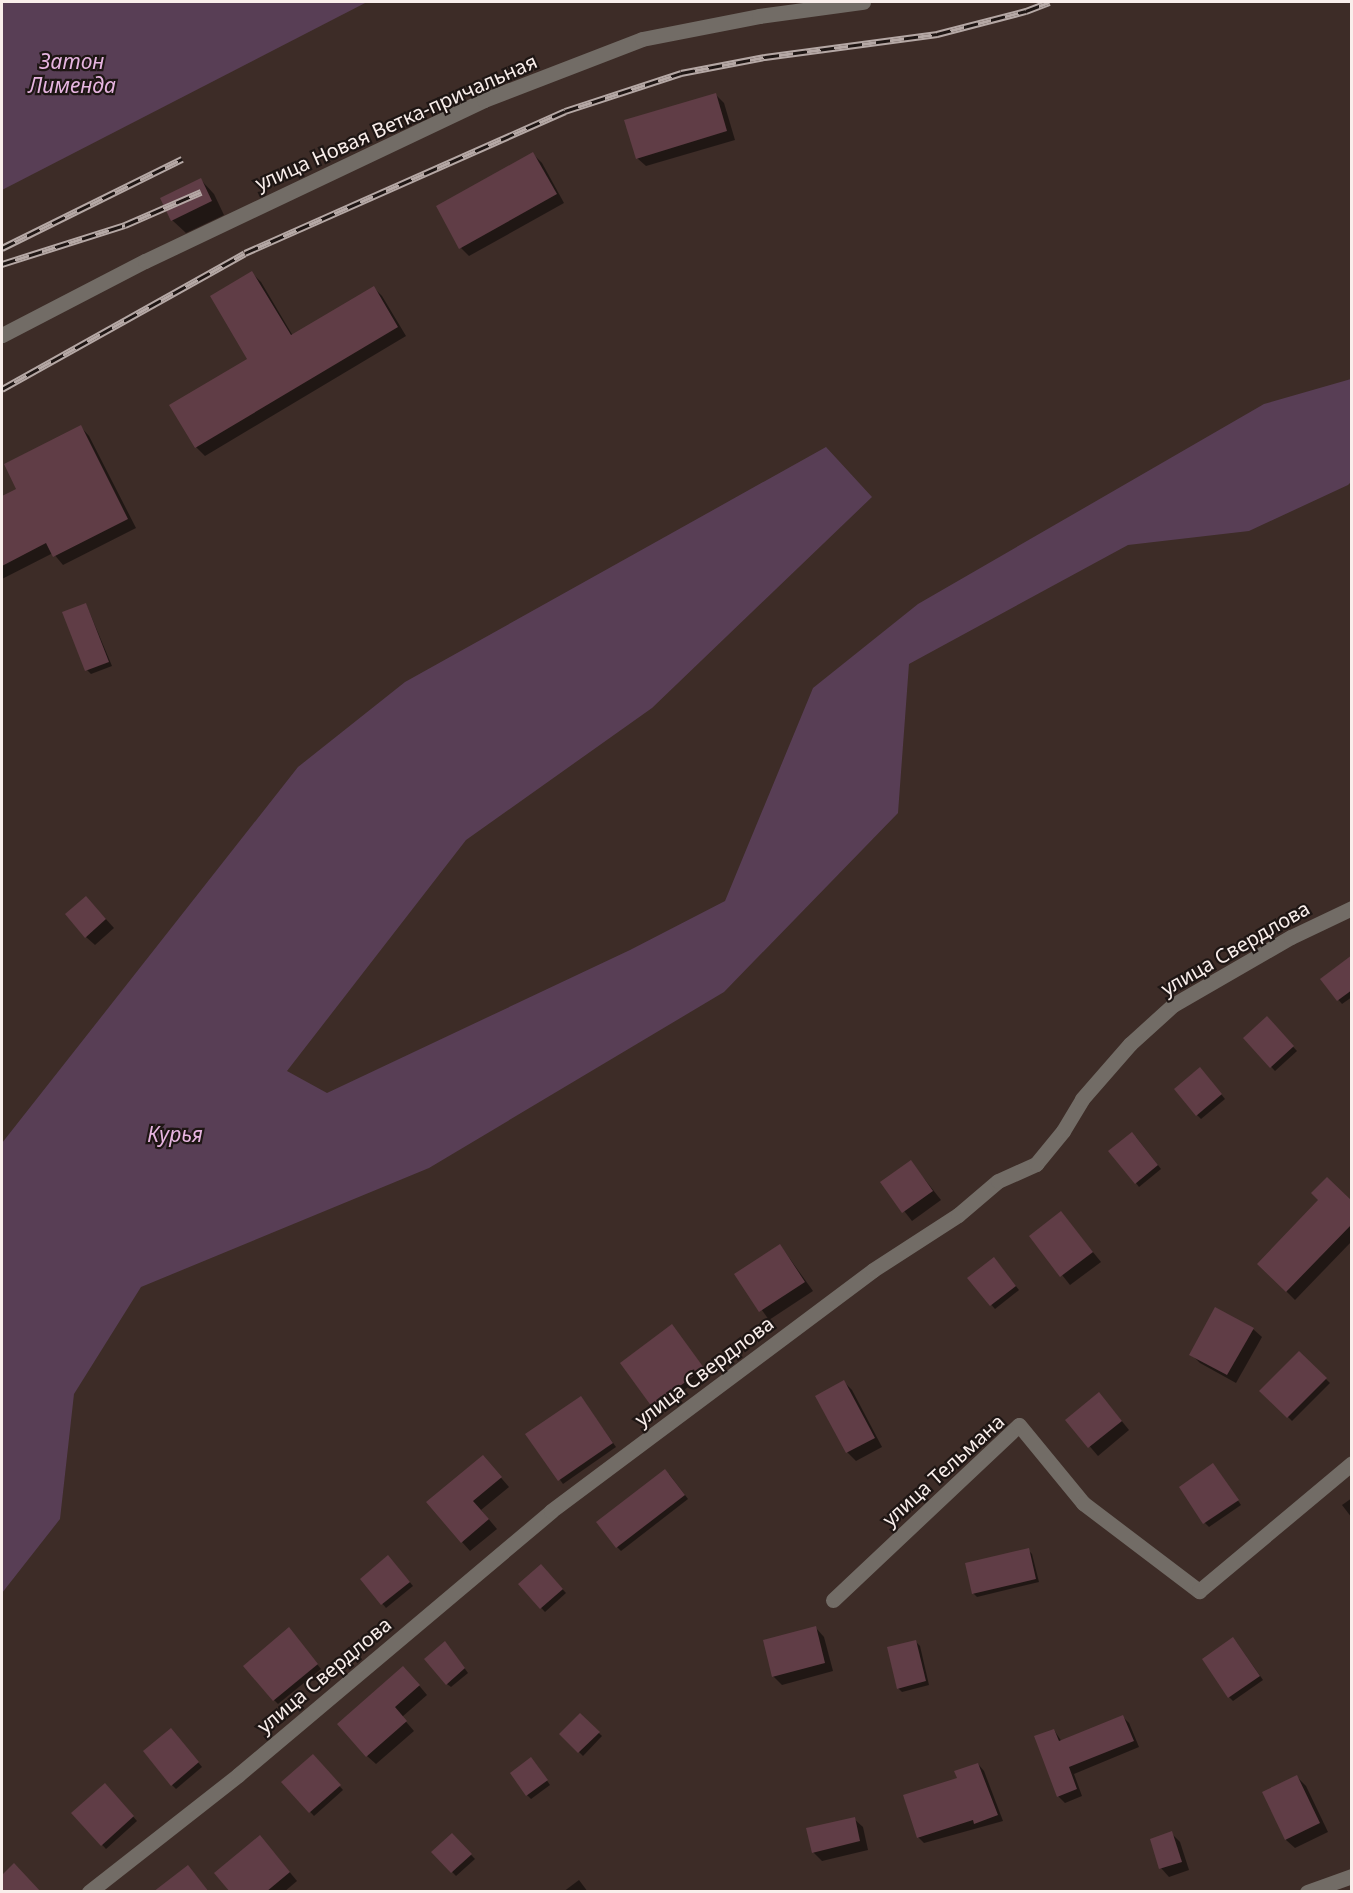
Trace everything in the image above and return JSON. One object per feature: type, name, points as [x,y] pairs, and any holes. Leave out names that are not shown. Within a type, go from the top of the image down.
[{"type":"street","name":"улица Новая Ветка-причальная","points":[[2,335],[146,261],[484,100],[642,39],[759,16],[863,2]]},
{"type":"street","name":"улица Свердлова","points":[[89,1892],[238,1775],[551,1511],[873,1270],[958,1215],[998,1181],[1036,1164],[1064,1131],[1082,1099],[1130,1044],[1173,1005],[1291,937],[1352,908]]},
{"type":"street","name":"улица Тельмана","points":[[833,1600],[1019,1425],[1083,1503],[1199,1591],[1352,1463]]},
{"type":"street","points":[[1307,1892],[1352,1876]]},
{"type":"water","name":"Затон Лименда","points":[[2,2],[367,2],[2,190]]},
{"type":"water","name":"Курья","points":[[1351,379],[1352,481],[1348,485],[1249,531],[1128,545],[909,664],[898,813],[724,992],[429,1168],[141,1287],[74,1394],[60,1519],[2,1593],[2,1143],[298,767],[405,682],[826,447],[872,497],[652,708],[466,840],[287,1071],[327,1093],[630,950],[725,901],[813,688],[918,604],[1264,404]]},
{"type":"building","points":[[716,93],[727,131],[636,159],[624,120]]},
{"type":"building","points":[[533,152],[557,194],[459,249],[436,206]]},
{"type":"building","points":[[201,178],[212,201],[171,221],[160,198]]},
{"type":"building","points":[[252,271],[291,335],[374,286],[398,327],[195,448],[169,405],[247,359],[210,296]]},
{"type":"building","points":[[81,425],[128,519],[53,557],[46,543],[2,566],[2,496],[16,489],[4,464]]},
{"type":"building","points":[[86,603],[109,662],[85,671],[62,612]]},
{"type":"building","points":[[86,896],[106,919],[85,938],[65,914]]},
{"type":"building","points":[[1352,955],[1352,990],[1337,1001],[1320,979]]},
{"type":"building","points":[[1267,1016],[1294,1046],[1270,1068],[1243,1038]]},
{"type":"building","points":[[1200,1067],[1222,1094],[1196,1116],[1174,1089]]},
{"type":"building","points":[[1132,1132],[1158,1165],[1135,1184],[1108,1151]]},
{"type":"building","points":[[911,1160],[933,1191],[902,1213],[880,1182]]},
{"type":"building","points":[[1327,1177],[1352,1201],[1352,1224],[1286,1292],[1257,1264],[1318,1200],[1311,1193]]},
{"type":"building","points":[[1061,1211],[1093,1252],[1060,1277],[1029,1236]]},
{"type":"building","points":[[780,1244],[805,1282],[759,1312],[734,1274]]},
{"type":"building","points":[[994,1257],[1016,1286],[990,1306],[967,1278]]},
{"type":"building","points":[[1215,1307],[1254,1328],[1227,1375],[1189,1355]]},
{"type":"building","points":[[672,1324],[704,1368],[652,1407],[620,1363]]},
{"type":"building","points":[[1299,1351],[1327,1378],[1287,1418],[1259,1391]]},
{"type":"building","points":[[844,1380],[875,1438],[846,1453],[815,1396]]},
{"type":"building","points":[[1099,1392],[1122,1421],[1088,1448],[1065,1420]]},
{"type":"building","points":[[581,1396],[613,1443],[558,1481],[525,1434]]},
{"type":"building","points":[[483,1455],[502,1477],[473,1501],[489,1519],[461,1543],[426,1502]]},
{"type":"building","points":[[1213,1463],[1239,1500],[1203,1524],[1179,1487]]},
{"type":"building","points":[[665,1469],[685,1495],[616,1548],[596,1522]]},
{"type":"building","points":[[1029,1548],[1036,1579],[972,1594],[965,1563]]},
{"type":"building","points":[[388,1555],[410,1582],[381,1605],[360,1579]]},
{"type":"building","points":[[541,1564],[563,1589],[540,1609],[518,1584]]},
{"type":"building","points":[[816,1626],[825,1663],[772,1677],[763,1640]]},
{"type":"building","points":[[289,1627],[318,1664],[273,1701],[243,1666]]},
{"type":"building","points":[[1233,1637],[1260,1676],[1228,1698],[1202,1659]]},
{"type":"building","points":[[916,1640],[926,1681],[897,1689],[887,1647]]},
{"type":"building","points":[[445,1641],[465,1668],[446,1685],[424,1659]]},
{"type":"building","points":[[403,1666],[420,1685],[395,1707],[407,1721],[366,1757],[337,1724]]},
{"type":"building","points":[[580,1713],[600,1732],[578,1753],[559,1734]]},
{"type":"building","points":[[1123,1715],[1134,1741],[1069,1767],[1077,1789],[1057,1797],[1034,1736],[1054,1729],[1059,1741]]},
{"type":"building","points":[[171,1728],[199,1762],[171,1786],[143,1751]]},
{"type":"building","points":[[313,1754],[341,1785],[309,1813],[281,1782]]},
{"type":"building","points":[[531,1757],[548,1780],[526,1796],[510,1773]]},
{"type":"building","points":[[978,1763],[998,1815],[974,1824],[973,1820],[917,1838],[903,1795],[957,1778],[954,1771]]},
{"type":"building","points":[[1297,1775],[1320,1823],[1285,1840],[1262,1792]]},
{"type":"building","points":[[105,1783],[134,1816],[101,1846],[71,1813]]},
{"type":"building","points":[[855,1817],[860,1841],[812,1853],[806,1828]]},
{"type":"building","points":[[1172,1831],[1182,1862],[1159,1869],[1150,1839]]},
{"type":"building","points":[[452,1833],[472,1854],[451,1873],[431,1852]]},
{"type":"building","points":[[260,1835],[290,1872],[266,1892],[230,1892],[214,1873]]},
{"type":"building","points":[[14,1863],[41,1892],[2,1892],[2,1875]]},
{"type":"building","points":[[188,1865],[209,1892],[153,1892]]},
{"type":"railway","points":[[2,389],[245,253],[565,111],[681,73],[765,57],[937,34],[1026,11],[1049,2]]},
{"type":"railway","points":[[2,248],[182,159]]},
{"type":"railway","points":[[2,264],[125,225],[201,192]]}]
